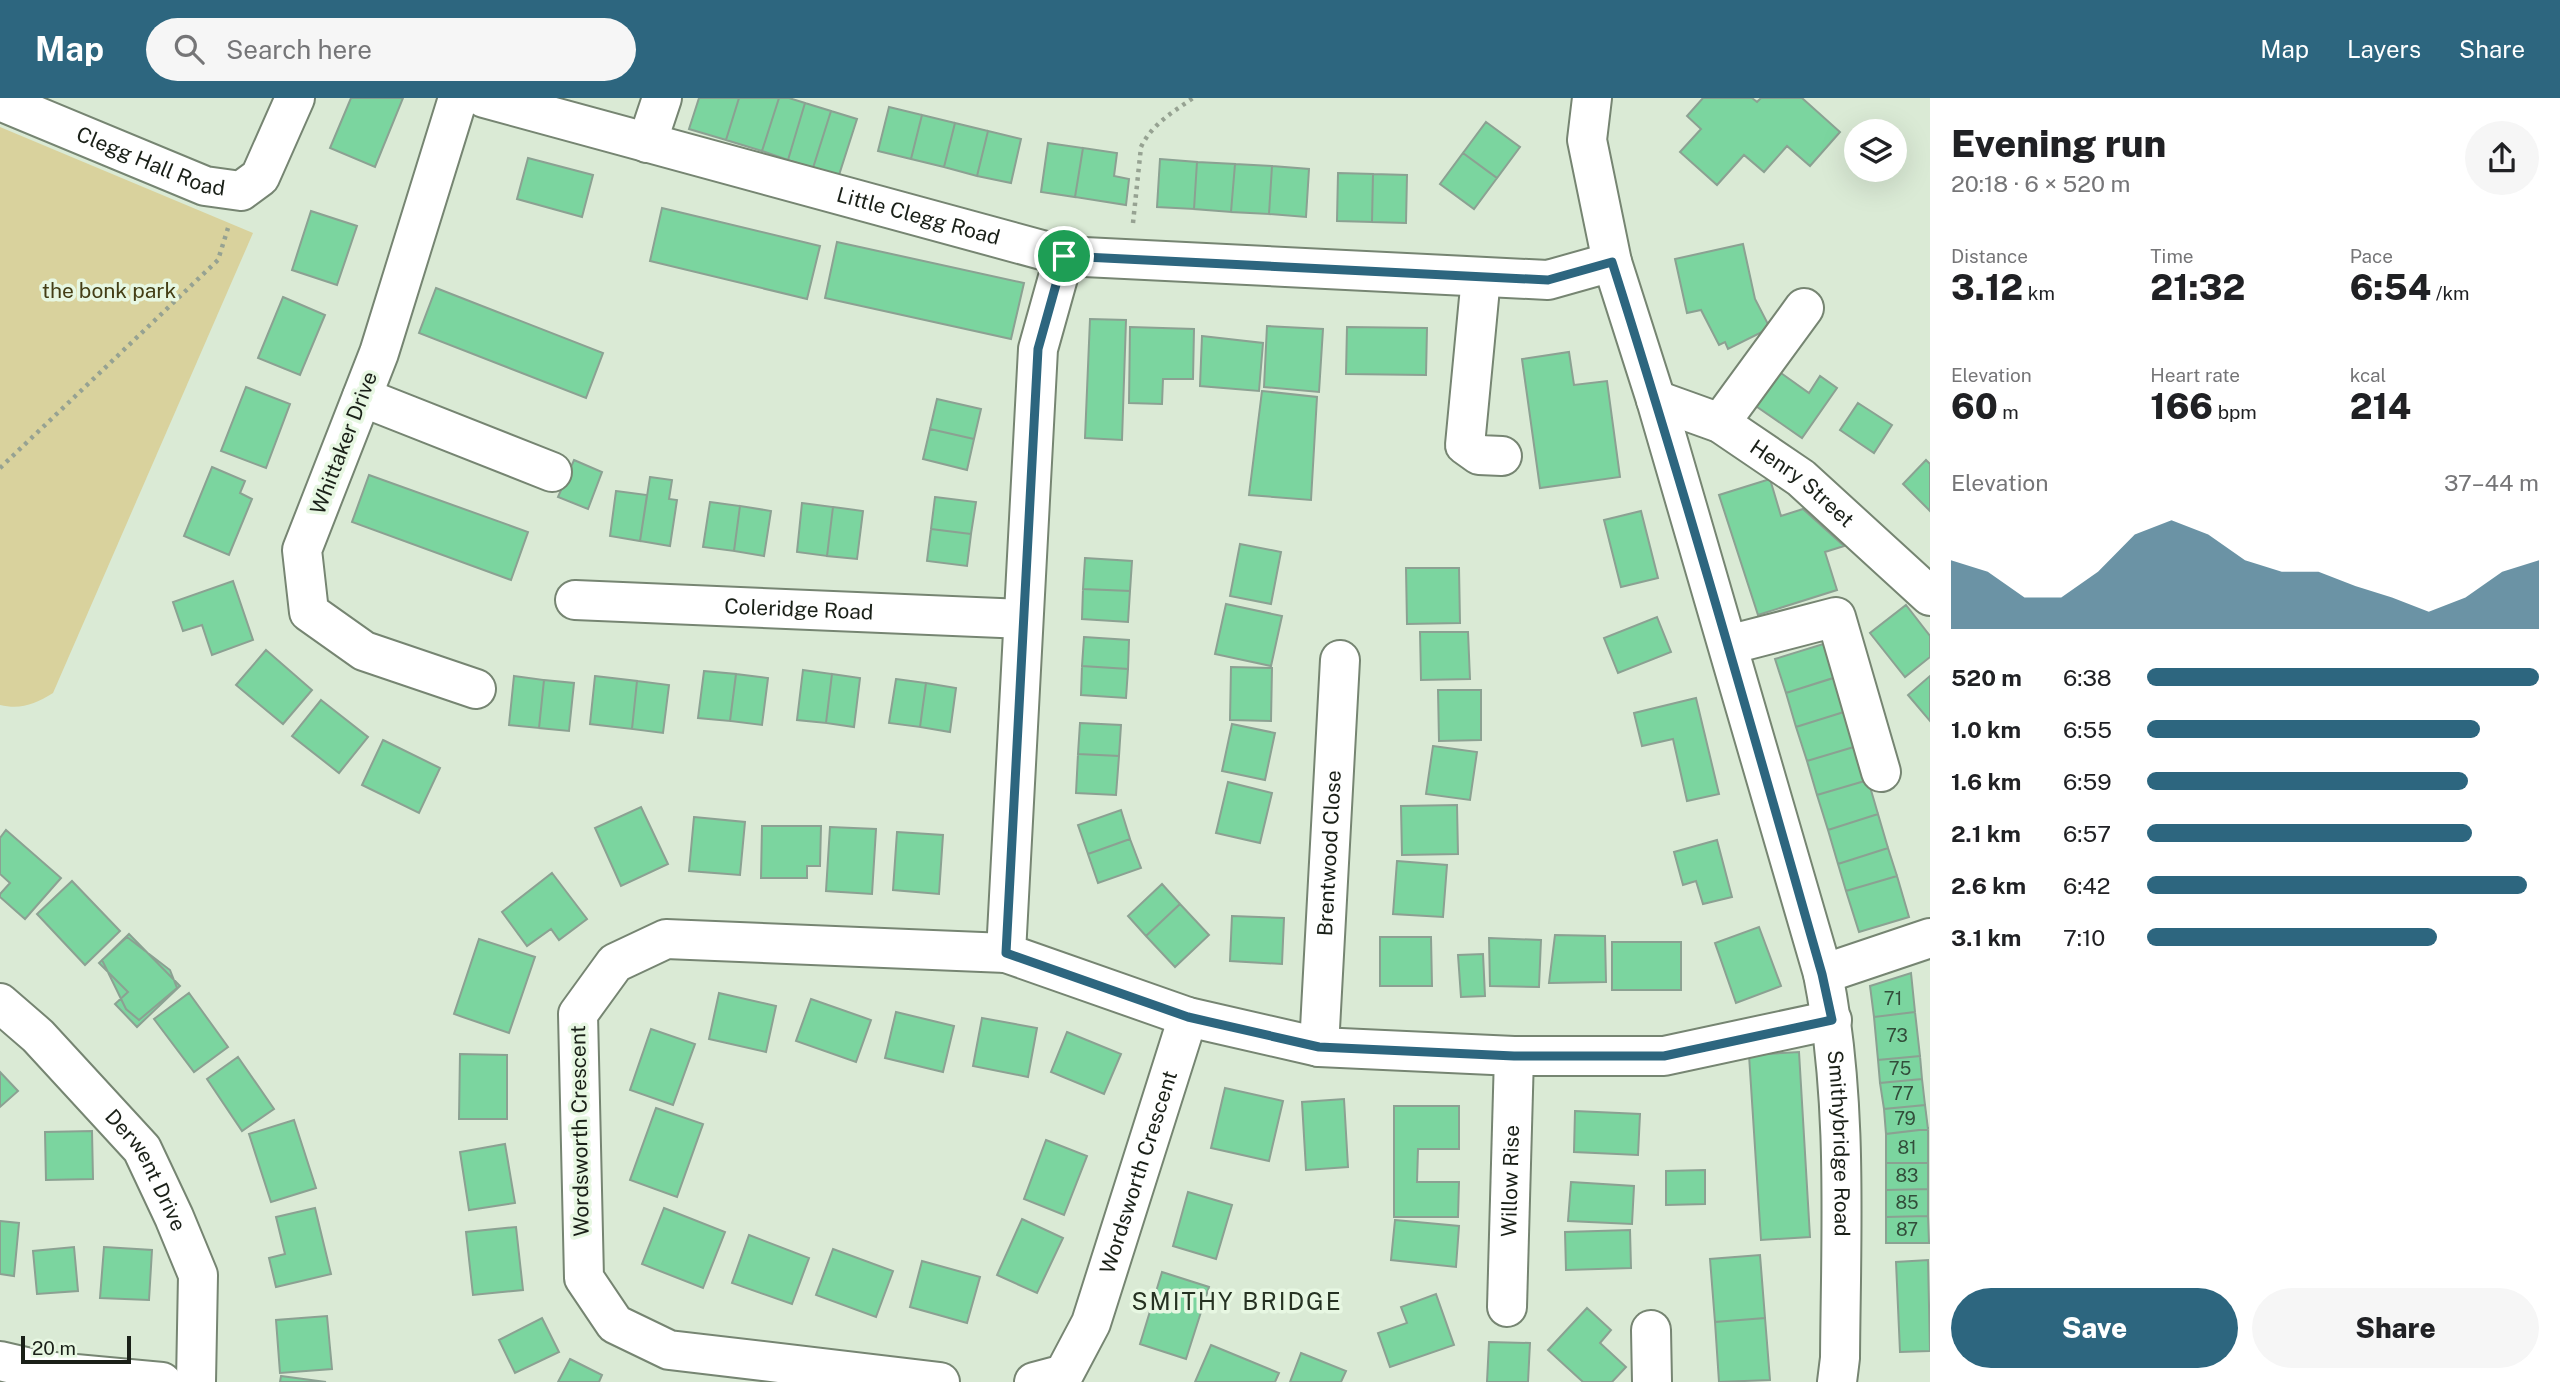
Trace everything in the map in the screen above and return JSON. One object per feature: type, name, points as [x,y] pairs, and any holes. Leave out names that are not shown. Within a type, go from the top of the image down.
[{"type":"street","name":"Clegg Hall Road","points":[[0,101],[205,186],[241,191],[260,177],[295,98]]},
{"type":"street","name":"Whittaker Drive","points":[[458,98],[379,353],[302,550],[309,612],[364,651],[476,689]]},
{"type":"street","name":"Little Clegg Road","points":[[484,98],[1064,256],[1548,280],[1612,262]]},
{"type":"street","points":[[647,143],[662,98]]},
{"type":"street","name":"Smithybridge Road","points":[[1592,98],[1587,140],[1612,262],[1656,400],[1728,645],[1822,974],[1832,1020],[1842,1156],[1838,1382]]},
{"type":"street","points":[[1006,953],[1038,349],[1064,256]]},
{"type":"street","points":[[1481,277],[1465,445],[1479,455],[1502,456]]},
{"type":"street","points":[[1720,423],[1804,308]]},
{"type":"street","points":[[362,397],[552,472]]},
{"type":"street","name":"Henry Street","points":[[1656,400],[1720,423],[1801,478],[1930,596]]},
{"type":"street","name":"Coleridge Road","points":[[575,600],[1023,619]]},
{"type":"street","points":[[1728,645],[1836,617],[1881,772]]},
{"type":"street","name":"Brentwood Close","points":[[1319,1047],[1340,660]]},
{"type":"street","points":[[1822,974],[1930,938]]},
{"type":"street","name":"Wordsworth Crescent","points":[[940,1382],[669,1350],[615,1324],[584,1278],[578,1014],[615,963],[666,939],[1006,953],[1188,1017],[1319,1047],[1514,1056],[1664,1056],[1832,1020]]},
{"type":"street","name":"Derwent Drive","points":[[0,1003],[38,1035],[142,1149],[198,1275],[196,1382]]},
{"type":"street","name":"Wordsworth Crescent","points":[[1056,1379],[1091,1323],[1188,1017]]},
{"type":"street","name":"Willow Rise","points":[[1507,1307],[1514,1056]]},
{"type":"street","points":[[1651,1330],[1651,1382]]},
{"type":"street","points":[[0,1360],[43,1371],[162,1382]]},
{"type":"path","points":[[1129,259],[1141,147],[1153,127],[1193,98]]},
{"type":"path","points":[[0,468],[218,260],[241,191]]},
{"type":"green space","name":"the bonk park","points":[[0,127],[253,233],[53,693],[34,703],[15,707],[0,705]]},
{"type":"building","points":[[351,98],[403,98],[375,167],[330,148]]},
{"type":"building","points":[[699,98],[739,98],[726,140],[689,129]]},
{"type":"building","points":[[739,98],[779,98],[762,151],[726,140]]},
{"type":"building","points":[[779,98],[805,103],[788,160],[762,151]]},
{"type":"building","points":[[1703,98],[1752,98],[1757,102],[1761,98],[1802,98],[1840,132],[1810,166],[1787,146],[1764,172],[1744,155],[1717,185],[1680,152],[1701,129],[1687,116]]},
{"type":"building","points":[[805,103],[831,111],[813,168],[788,160]]},
{"type":"building","points":[[889,107],[922,115],[911,159],[878,151]]},
{"type":"building","points":[[831,111],[857,119],[839,175],[813,168]]},
{"type":"building","points":[[922,115],[955,123],[944,167],[911,159]]},
{"type":"building","points":[[1486,122],[1520,147],[1497,178],[1463,153]]},
{"type":"building","points":[[955,123],[988,131],[977,176],[944,167]]},
{"type":"building","points":[[988,131],[1021,139],[1011,183],[977,176]]},
{"type":"building","points":[[1048,143],[1083,148],[1075,197],[1041,192]]},
{"type":"building","points":[[1083,148],[1117,153],[1114,176],[1129,179],[1126,205],[1075,197]]},
{"type":"building","points":[[1463,153],[1497,178],[1474,209],[1440,184]]},
{"type":"building","points":[[528,158],[593,175],[582,217],[517,199]]},
{"type":"building","points":[[1160,159],[1197,162],[1194,209],[1157,207]]},
{"type":"building","points":[[1197,162],[1235,164],[1231,212],[1194,209]]},
{"type":"building","points":[[1235,164],[1272,166],[1269,214],[1231,212]]},
{"type":"building","points":[[1272,166],[1309,169],[1306,217],[1269,214]]},
{"type":"building","points":[[1338,173],[1373,174],[1372,222],[1337,221]]},
{"type":"building","points":[[1373,174],[1407,175],[1406,223],[1372,222]]},
{"type":"building","points":[[662,208],[820,246],[807,299],[650,261]]},
{"type":"building","points":[[311,211],[357,226],[337,285],[292,270]]},
{"type":"building","points":[[837,242],[1024,283],[1011,339],[825,298]]},
{"type":"building","points":[[1743,244],[1755,299],[1770,328],[1728,349],[1725,342],[1719,345],[1701,310],[1687,313],[1675,259]]},
{"type":"building","points":[[436,288],[603,353],[586,398],[419,333]]},
{"type":"building","points":[[283,297],[325,315],[300,375],[258,358]]},
{"type":"building","points":[[1090,319],[1126,320],[1122,440],[1085,438]]},
{"type":"building","points":[[1267,326],[1323,329],[1319,392],[1264,387]]},
{"type":"building","points":[[1130,327],[1194,329],[1193,379],[1163,379],[1162,404],[1129,403]]},
{"type":"building","points":[[1347,327],[1427,328],[1426,375],[1346,374]]},
{"type":"building","points":[[1202,336],[1263,343],[1259,391],[1200,386]]},
{"type":"building","points":[[1569,352],[1574,385],[1607,381],[1620,477],[1540,488],[1522,359]]},
{"type":"building","points":[[1774,368],[1809,393],[1820,376],[1837,388],[1802,438],[1750,402]]},
{"type":"building","points":[[246,387],[290,404],[266,468],[221,451]]},
{"type":"building","points":[[1262,391],[1317,397],[1311,500],[1249,495]]},
{"type":"building","points":[[937,399],[981,409],[974,439],[930,429]]},
{"type":"building","points":[[1858,403],[1892,425],[1874,453],[1840,430]]},
{"type":"building","points":[[930,429],[974,439],[967,470],[923,459]]},
{"type":"building","points":[[574,460],[602,472],[588,509],[558,497]]},
{"type":"building","points":[[1926,460],[1930,464],[1930,511],[1903,484]]},
{"type":"building","points":[[212,467],[245,481],[240,493],[252,499],[229,555],[184,536]]},
{"type":"building","points":[[369,475],[528,532],[511,580],[352,522]]},
{"type":"building","points":[[650,477],[672,480],[669,499],[677,500],[670,546],[640,541]]},
{"type":"building","points":[[1770,479],[1781,516],[1803,509],[1844,546],[1825,552],[1837,590],[1758,615],[1719,495]]},
{"type":"building","points":[[616,491],[647,495],[640,541],[610,536]]},
{"type":"building","points":[[935,497],[976,502],[971,534],[931,529]]},
{"type":"building","points":[[710,502],[740,506],[734,551],[703,547]]},
{"type":"building","points":[[802,503],[833,507],[827,556],[797,552]]},
{"type":"building","points":[[740,506],[771,511],[764,556],[734,551]]},
{"type":"building","points":[[833,507],[863,511],[857,559],[827,556]]},
{"type":"building","points":[[1641,511],[1658,578],[1621,587],[1604,520]]},
{"type":"building","points":[[931,529],[971,534],[967,566],[927,561]]},
{"type":"building","points":[[1240,544],[1281,552],[1271,604],[1230,596]]},
{"type":"building","points":[[1085,558],[1132,561],[1130,591],[1083,589]]},
{"type":"building","points":[[1406,568],[1459,568],[1460,623],[1407,624]]},
{"type":"building","points":[[233,581],[253,640],[212,655],[202,625],[183,631],[173,602]]},
{"type":"building","points":[[1083,589],[1130,591],[1128,622],[1082,619]]},
{"type":"building","points":[[1226,604],[1282,616],[1271,666],[1215,654]]},
{"type":"building","points":[[1906,605],[1930,636],[1930,657],[1905,677],[1870,633]]},
{"type":"building","points":[[1657,617],[1671,652],[1618,673],[1604,638]]},
{"type":"building","points":[[1420,632],[1468,632],[1470,679],[1421,680]]},
{"type":"building","points":[[1084,637],[1129,640],[1128,669],[1082,666]]},
{"type":"building","points":[[1833,641],[1843,675],[1786,693],[1775,659]]},
{"type":"building","points":[[266,650],[312,690],[283,724],[236,685]]},
{"type":"building","points":[[1082,666],[1128,669],[1126,698],[1081,695]]},
{"type":"building","points":[[1231,667],[1272,668],[1271,721],[1230,720]]},
{"type":"building","points":[[803,670],[832,674],[826,723],[797,720]]},
{"type":"building","points":[[704,671],[736,674],[730,721],[698,718]]},
{"type":"building","points":[[736,674],[768,678],[762,725],[730,721]]},
{"type":"building","points":[[832,674],[860,678],[854,727],[826,723]]},
{"type":"building","points":[[514,676],[544,680],[539,728],[509,725]]},
{"type":"building","points":[[595,676],[637,681],[632,729],[590,724]]},
{"type":"building","points":[[1930,676],[1930,721],[1908,695]]},
{"type":"building","points":[[1836,677],[1847,711],[1796,727],[1786,693]]},
{"type":"building","points":[[896,679],[926,683],[920,727],[889,723]]},
{"type":"building","points":[[544,680],[574,683],[569,731],[539,728]]},
{"type":"building","points":[[637,681],[669,685],[663,733],[632,729]]},
{"type":"building","points":[[926,683],[956,688],[950,732],[920,727]]},
{"type":"building","points":[[1438,690],[1481,690],[1481,740],[1439,741]]},
{"type":"building","points":[[1696,698],[1719,794],[1687,801],[1673,739],[1642,746],[1634,713]]},
{"type":"building","points":[[321,700],[368,737],[339,773],[292,736]]},
{"type":"building","points":[[1847,711],[1857,746],[1807,761],[1796,727]]},
{"type":"building","points":[[1080,723],[1121,725],[1119,756],[1078,754]]},
{"type":"building","points":[[1232,724],[1275,733],[1265,780],[1222,771]]},
{"type":"building","points":[[383,740],[440,768],[419,813],[362,785]]},
{"type":"building","points":[[1433,746],[1477,752],[1470,800],[1426,794]]},
{"type":"building","points":[[1857,746],[1868,780],[1817,795],[1807,761]]},
{"type":"building","points":[[1078,754],[1119,756],[1116,795],[1076,793]]},
{"type":"building","points":[[1868,780],[1878,814],[1828,830],[1817,795]]},
{"type":"building","points":[[1228,782],[1272,793],[1260,843],[1216,833]]},
{"type":"building","points":[[1457,805],[1458,854],[1402,855],[1401,806]]},
{"type":"building","points":[[641,807],[668,864],[621,886],[595,828]]},
{"type":"building","points":[[1121,810],[1130,839],[1088,854],[1078,825]]},
{"type":"building","points":[[1878,814],[1888,848],[1838,864],[1828,830]]},
{"type":"building","points":[[694,817],[745,822],[740,875],[689,871]]},
{"type":"building","points":[[762,826],[821,826],[820,866],[807,866],[807,878],[761,878]]},
{"type":"building","points":[[830,827],[876,829],[872,894],[826,891]]},
{"type":"building","points":[[6,830],[61,878],[25,919],[0,897],[10,883],[0,874],[0,838]]},
{"type":"building","points":[[897,832],[943,835],[939,894],[893,890]]},
{"type":"building","points":[[1130,839],[1141,868],[1098,883],[1088,854]]},
{"type":"building","points":[[1717,840],[1732,897],[1703,904],[1696,881],[1683,885],[1674,852]]},
{"type":"building","points":[[1888,848],[1897,876],[1846,891],[1838,864]]},
{"type":"building","points":[[1397,861],[1447,865],[1443,917],[1393,914]]},
{"type":"building","points":[[552,873],[587,919],[559,940],[551,929],[527,946],[502,912]]},
{"type":"building","points":[[1897,876],[1909,917],[1859,932],[1846,891]]},
{"type":"building","points":[[72,881],[120,931],[85,965],[37,914]]},
{"type":"building","points":[[1162,884],[1180,904],[1146,936],[1128,916]]},
{"type":"building","points":[[1180,904],[1209,935],[1175,967],[1146,936]]},
{"type":"building","points":[[1232,916],[1284,918],[1282,964],[1230,961]]},
{"type":"building","points":[[1759,927],[1781,986],[1736,1003],[1715,943]]},
{"type":"building","points":[[129,934],[180,986],[137,1027],[115,1004],[128,992],[99,963]]},
{"type":"building","points":[[1555,935],[1605,936],[1606,982],[1549,983]]},
{"type":"building","points":[[127,937],[170,970],[177,988],[139,1020],[126,1009],[102,960]]},
{"type":"building","points":[[1380,937],[1431,937],[1432,986],[1380,986]]},
{"type":"building","points":[[1489,938],[1541,940],[1539,987],[1490,986]]},
{"type":"building","points":[[479,939],[535,957],[509,1033],[454,1014]]},
{"type":"building","points":[[1612,942],[1681,942],[1681,990],[1612,990]]},
{"type":"building","points":[[1483,954],[1485,996],[1461,997],[1458,955]]},
{"type":"building","points":[[1911,973],[1915,1012],[1874,1017],[1870,986]]},
{"type":"building","points":[[189,993],[228,1047],[194,1072],[154,1019]]},
{"type":"building","points":[[719,993],[776,1006],[766,1052],[709,1039]]},
{"type":"building","points":[[811,999],[871,1020],[856,1062],[796,1041]]},
{"type":"building","points":[[896,1012],[954,1026],[943,1072],[885,1058]]},
{"type":"building","points":[[1915,1012],[1920,1056],[1878,1060],[1874,1017]]},
{"type":"building","points":[[982,1018],[1037,1028],[1028,1077],[973,1066]]},
{"type":"building","points":[[651,1029],[695,1044],[673,1105],[630,1090]]},
{"type":"building","points":[[1067,1032],[1121,1054],[1104,1094],[1051,1072]]},
{"type":"building","points":[[1799,1052],[1810,1237],[1761,1240],[1749,1055]]},
{"type":"building","points":[[460,1054],[507,1055],[507,1119],[459,1119]]},
{"type":"building","points":[[1920,1056],[1922,1079],[1880,1083],[1878,1060]]},
{"type":"building","points":[[238,1057],[274,1109],[242,1131],[207,1079]]},
{"type":"building","points":[[0,1072],[18,1091],[0,1107]]},
{"type":"building","points":[[1922,1079],[1925,1105],[1884,1109],[1880,1083]]},
{"type":"building","points":[[1225,1088],[1283,1101],[1269,1161],[1211,1148]]},
{"type":"building","points":[[1344,1099],[1348,1167],[1306,1170],[1302,1102]]},
{"type":"building","points":[[1925,1105],[1928,1129],[1886,1134],[1884,1109]]},
{"type":"building","points":[[1394,1106],[1459,1106],[1459,1149],[1418,1149],[1417,1182],[1459,1182],[1458,1217],[1394,1217]]},
{"type":"building","points":[[656,1108],[703,1124],[677,1197],[630,1180]]},
{"type":"building","points":[[1575,1111],[1640,1114],[1638,1155],[1574,1152]]},
{"type":"building","points":[[294,1120],[316,1188],[271,1202],[249,1134]]},
{"type":"building","points":[[1928,1129],[1928,1163],[1886,1163],[1886,1134]]},
{"type":"building","points":[[92,1131],[93,1179],[46,1180],[45,1132]]},
{"type":"building","points":[[1046,1140],[1087,1156],[1064,1215],[1024,1199]]},
{"type":"building","points":[[505,1144],[515,1203],[469,1210],[460,1152]]},
{"type":"building","points":[[1886,1163],[1928,1163],[1928,1189],[1886,1190]]},
{"type":"building","points":[[1705,1170],[1705,1204],[1666,1205],[1666,1171]]},
{"type":"building","points":[[1571,1182],[1634,1186],[1632,1224],[1568,1221]]},
{"type":"building","points":[[1928,1189],[1928,1216],[1886,1217],[1886,1190]]},
{"type":"building","points":[[1188,1192],[1232,1205],[1216,1259],[1173,1246]]},
{"type":"building","points":[[315,1208],[331,1274],[276,1287],[269,1258],[285,1254],[276,1217]]},
{"type":"building","points":[[664,1208],[725,1232],[703,1288],[642,1264]]},
{"type":"building","points":[[1928,1216],[1929,1243],[1886,1243],[1886,1217]]},
{"type":"building","points":[[1022,1219],[1063,1238],[1037,1293],[997,1275]]},
{"type":"building","points":[[1395,1220],[1459,1226],[1456,1267],[1391,1260]]},
{"type":"building","points":[[0,1221],[19,1223],[14,1276],[0,1274]]},
{"type":"building","points":[[516,1227],[523,1290],[473,1295],[466,1232]]},
{"type":"building","points":[[1630,1230],[1631,1268],[1566,1270],[1565,1232]]},
{"type":"building","points":[[749,1235],[809,1258],[792,1304],[732,1283]]},
{"type":"building","points":[[74,1247],[78,1291],[37,1294],[33,1251]]},
{"type":"building","points":[[104,1247],[152,1250],[149,1300],[100,1298]]},
{"type":"building","points":[[833,1249],[893,1271],[876,1317],[816,1295]]},
{"type":"building","points":[[1760,1255],[1765,1318],[1715,1322],[1710,1259]]},
{"type":"building","points":[[1928,1260],[1930,1351],[1900,1352],[1896,1262]]},
{"type":"building","points":[[922,1261],[980,1277],[967,1323],[910,1307]]},
{"type":"building","points":[[1162,1272],[1209,1287],[1186,1359],[1140,1344]]},
{"type":"building","points":[[1436,1294],[1454,1345],[1390,1367],[1378,1333],[1407,1323],[1401,1307]]},
{"type":"building","points":[[1587,1308],[1611,1330],[1600,1343],[1626,1367],[1612,1382],[1583,1382],[1548,1350]]},
{"type":"building","points":[[327,1316],[332,1369],[280,1373],[276,1320]]},
{"type":"building","points":[[542,1318],[559,1352],[515,1373],[499,1340]]},
{"type":"building","points":[[1765,1318],[1770,1380],[1719,1382],[1715,1322]]},
{"type":"building","points":[[1489,1342],[1530,1343],[1528,1382],[1487,1382]]},
{"type":"building","points":[[1211,1345],[1279,1373],[1275,1382],[1195,1382]]},
{"type":"building","points":[[1301,1353],[1346,1371],[1341,1382],[1290,1382]]},
{"type":"building","points":[[570,1359],[602,1375],[599,1382],[558,1382]]},
{"type":"building","points":[[281,1376],[326,1382],[280,1382]]},
{"type":"district","name":"SMITHY BRIDGE","points":[[1237,1302]]},
{"type":"route","points":[[1064,256],[1548,280],[1612,262],[1656,400],[1728,645],[1822,974],[1832,1020],[1664,1056],[1514,1056],[1319,1047],[1188,1017],[1006,953],[1038,349],[1064,256]]}]
